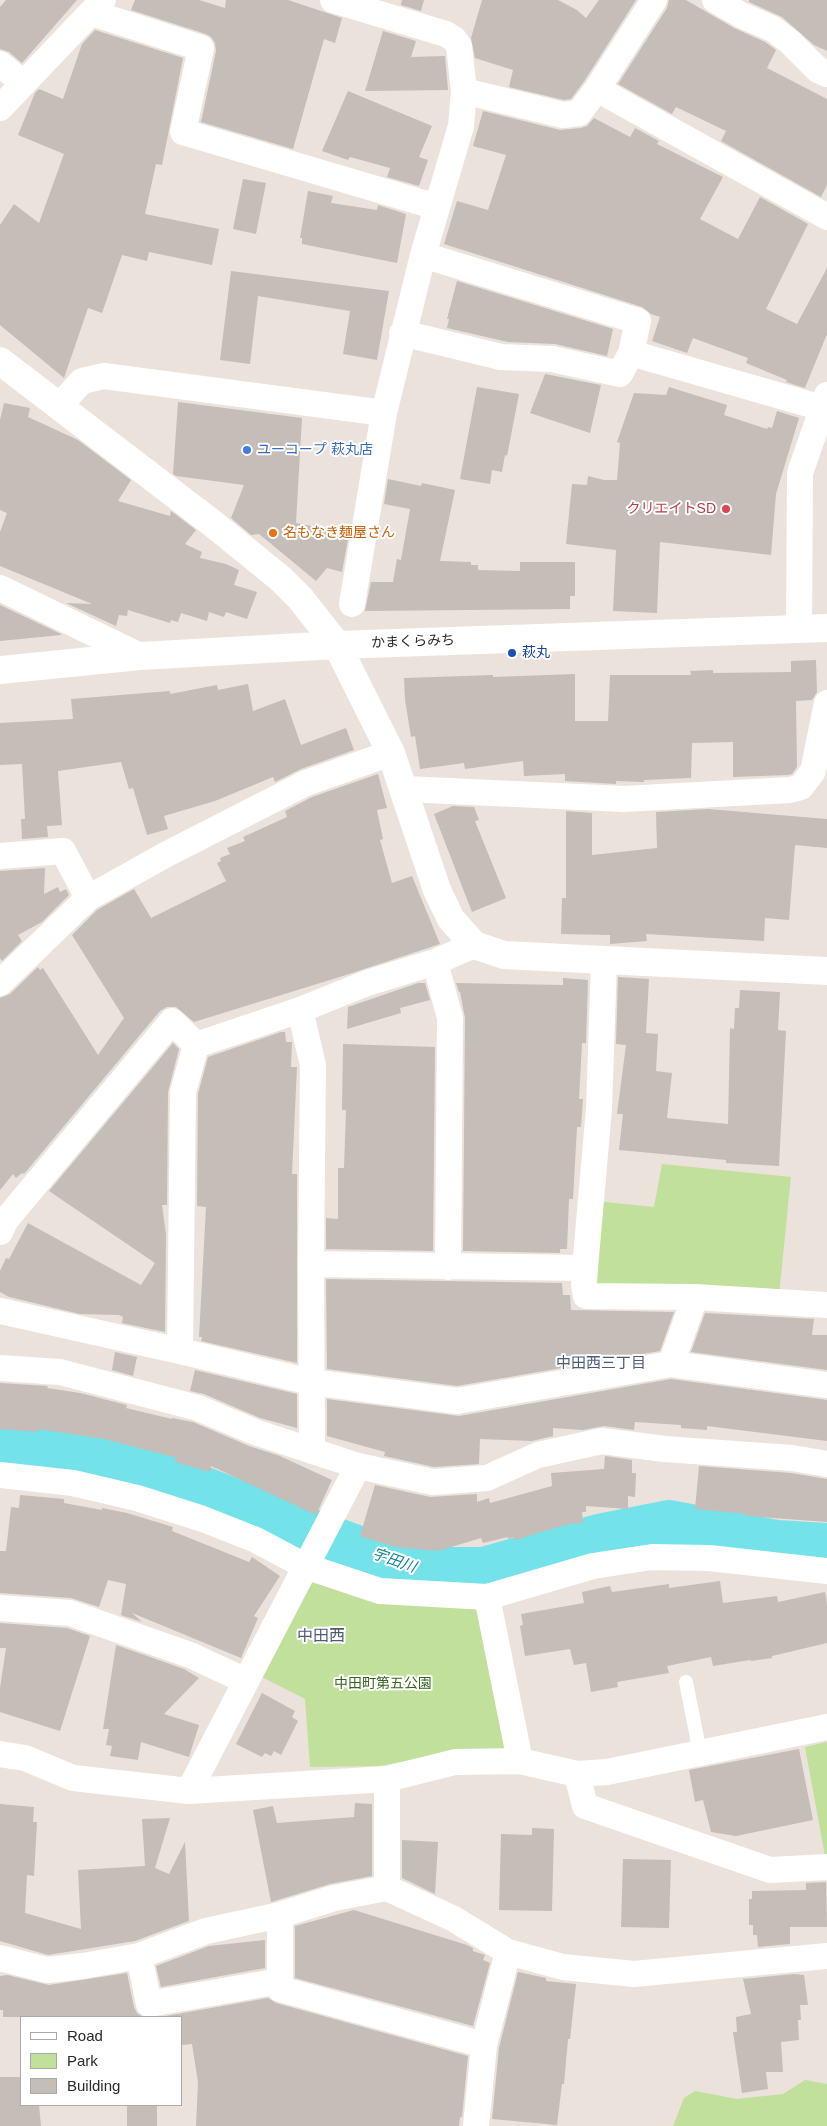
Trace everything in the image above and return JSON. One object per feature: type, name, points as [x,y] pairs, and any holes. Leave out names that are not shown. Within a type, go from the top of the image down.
[{"type":"street","points":[[333,0],[454,38],[459,46],[464,91],[460,126],[402,333],[384,413],[352,604]]},
{"type":"street","points":[[464,91],[571,116],[579,113],[597,89],[654,0]]},
{"type":"street","points":[[715,0],[741,15],[773,29],[790,42],[818,70],[827,74]]},
{"type":"street","points":[[0,108],[98,7],[200,48],[182,132],[437,207]]},
{"type":"street","points":[[0,64],[23,83]]},
{"type":"street","points":[[597,89],[827,217]]},
{"type":"street","points":[[402,333],[501,356],[552,358],[620,374],[631,353],[638,321],[423,255]]},
{"type":"street","points":[[631,353],[824,401],[800,473],[800,629]]},
{"type":"street","points":[[0,361],[60,405],[281,579],[300,598],[336,645],[391,753],[437,890],[451,920],[474,945],[504,955],[827,971]]},
{"type":"street","points":[[60,405],[82,380],[104,376],[384,413]]},
{"type":"street","points":[[0,588],[140,656]]},
{"type":"street","name":"かまくらみち","points":[[0,670],[140,656],[336,645],[827,628]]},
{"type":"street","points":[[404,789],[624,799],[790,790],[801,787],[813,771],[827,703]]},
{"type":"street","points":[[0,983],[88,898],[168,854],[306,783],[391,753]]},
{"type":"street","points":[[0,856],[63,851],[88,898]]},
{"type":"street","points":[[196,1045],[300,1010],[367,983],[435,962],[474,945]]},
{"type":"street","points":[[604,961],[599,1109],[585,1268],[586,1296],[695,1297],[827,1305]]},
{"type":"street","points":[[435,962],[450,1018],[448,1267]]},
{"type":"street","points":[[300,1010],[313,1065],[312,1451]]},
{"type":"street","points":[[0,1232],[5,1221],[172,1021],[196,1045]]},
{"type":"street","points":[[180,1351],[183,1092],[196,1045]]},
{"type":"street","points":[[311,1264],[585,1268]]},
{"type":"street","points":[[671,1364],[695,1297]]},
{"type":"street","points":[[0,1311],[312,1382],[457,1402],[671,1364],[827,1385]]},
{"type":"street","points":[[0,1368],[60,1372],[198,1408],[254,1432],[358,1466],[433,1482],[487,1478],[538,1455],[602,1441],[664,1449],[792,1458],[827,1464]]},
{"type":"street","points":[[189,1791],[358,1466]]},
{"type":"street","points":[[0,1475],[73,1483],[137,1498],[203,1519],[256,1540],[305,1566],[380,1591],[487,1597],[593,1566],[652,1557],[709,1558],[827,1571]]},
{"type":"street","points":[[487,1597],[520,1761]]},
{"type":"street","points":[[0,1608],[70,1613],[190,1655],[246,1681]]},
{"type":"street","points":[[0,1754],[25,1758],[73,1778],[189,1791],[387,1779],[455,1762],[520,1761],[577,1774],[607,1772],[827,1727]]},
{"type":"street","points":[[577,1774],[585,1806],[770,1870],[827,1867]]},
{"type":"street","points":[[387,1779],[387,1888]]},
{"type":"street","points":[[0,1958],[47,1970],[139,1956],[206,1931],[280,1915],[334,1898],[387,1888],[454,1920],[508,1952],[563,1967],[634,1974],[827,1956]]},
{"type":"street","points":[[280,1915],[280,1988],[484,2046]]},
{"type":"street","points":[[476,2126],[484,2046],[508,1952]]},
{"type":"street","points":[[139,1956],[149,2004],[280,1981]]},
{"type":"lane","points":[[686,1682],[700,1753]]},
{"type":"green space","points":[[662,1164],[791,1177],[779,1295],[602,1287],[592,1280],[595,1201],[654,1207]]},
{"type":"green space","name":"中田町第五公園","points":[[312,1582],[374,1603],[477,1608],[507,1750],[458,1751],[379,1766],[310,1767],[305,1699],[260,1676]]},
{"type":"green space","points":[[827,1742],[827,1856],[825,1856],[805,1747]]},
{"type":"green space","points":[[805,2080],[827,2084],[827,2126],[673,2126],[684,2098],[695,2091],[737,2099],[783,2094]]},
{"type":"building","points":[[6,0],[77,0],[22,63],[9,52],[0,49],[0,7]]},
{"type":"building","points":[[135,0],[199,0],[225,8],[226,0],[288,0],[342,18],[335,43],[324,39],[293,149],[201,122],[216,51],[215,43],[206,34],[131,10]]},
{"type":"building","points":[[402,0],[424,0],[421,11],[401,5]]},
{"type":"building","points":[[482,0],[558,0],[577,10],[586,18],[599,0],[636,0],[585,80],[571,99],[564,100],[509,87],[513,70],[475,58],[471,38]]},
{"type":"building","points":[[669,0],[686,0],[734,28],[765,42],[776,50],[767,68],[827,99],[827,185],[821,197],[721,141],[726,131],[676,107],[672,114],[618,84],[667,8]]},
{"type":"building","points":[[749,0],[827,0],[827,51],[814,45],[782,17],[749,2]]},
{"type":"building","points":[[95,30],[183,58],[162,165],[156,164],[145,214],[219,229],[212,265],[149,252],[147,261],[122,255],[102,313],[88,308],[64,378],[0,325],[0,225],[14,204],[39,223],[64,154],[18,135],[35,93],[39,89],[63,99],[82,44]]},
{"type":"building","points":[[383,31],[416,41],[411,57],[445,56],[448,90],[365,91]]},
{"type":"building","points":[[348,91],[432,126],[419,157],[428,160],[419,186],[387,177],[390,168],[350,157],[348,160],[322,151]]},
{"type":"building","points":[[483,111],[560,130],[587,126],[594,118],[630,137],[635,128],[659,141],[657,144],[723,177],[700,219],[738,239],[760,197],[808,224],[766,309],[797,324],[827,268],[827,334],[805,388],[786,382],[787,380],[746,363],[748,358],[693,338],[687,353],[652,341],[660,317],[651,314],[642,307],[444,244],[457,201],[488,210],[506,155],[473,146]]},
{"type":"building","points":[[243,179],[266,183],[256,234],[233,229]]},
{"type":"building","points":[[308,191],[333,196],[331,203],[377,210],[378,205],[406,214],[397,263],[302,244],[302,238],[300,238]]},
{"type":"building","points":[[231,271],[389,291],[377,360],[343,354],[350,311],[258,296],[250,364],[220,360]]},
{"type":"building","points":[[457,281],[613,329],[607,356],[555,344],[508,342],[447,328],[449,319],[447,319]]},
{"type":"building","points":[[545,374],[601,385],[590,433],[530,413]]},
{"type":"building","points":[[477,387],[519,394],[502,472],[492,470],[490,484],[460,479]]},
{"type":"building","points":[[669,387],[727,405],[724,415],[767,429],[768,427],[772,428],[777,411],[799,418],[776,494],[771,555],[660,542],[657,613],[613,611],[616,550],[566,544],[572,484],[587,485],[588,476],[604,480],[617,480],[620,443],[617,442],[634,393],[666,395]]},
{"type":"building","points":[[178,402],[302,418],[296,523],[349,533],[342,572],[327,568],[316,581],[259,534],[251,535],[231,518],[244,485],[176,476],[173,474]]},
{"type":"building","points":[[4,403],[30,408],[28,417],[78,440],[131,480],[118,501],[170,516],[171,511],[196,530],[185,544],[202,552],[200,558],[226,564],[239,570],[234,585],[257,592],[247,619],[226,612],[224,617],[209,612],[207,621],[181,613],[178,622],[171,620],[170,623],[128,610],[127,616],[119,615],[116,626],[66,603],[92,604],[0,566],[0,532],[7,513],[0,510],[0,420]]},
{"type":"building","points":[[388,479],[421,486],[422,483],[455,490],[440,561],[471,562],[471,565],[478,565],[478,570],[520,571],[520,562],[575,562],[575,596],[570,596],[570,609],[365,611],[371,582],[393,582],[397,559],[401,560],[410,509],[384,504]]},
{"type":"building","points":[[0,605],[61,634],[61,635],[0,641]]},
{"type":"building","points":[[816,660],[817,692],[812,700],[796,701],[797,767],[792,774],[788,775],[733,777],[733,742],[692,743],[691,778],[644,780],[644,782],[616,781],[616,784],[565,781],[565,774],[524,776],[523,761],[465,769],[464,763],[420,769],[415,736],[411,737],[405,700],[404,678],[575,674],[575,721],[608,721],[610,675],[691,675],[690,671],[713,670],[713,673],[791,672],[791,661]]},
{"type":"building","points":[[248,684],[253,711],[285,699],[301,745],[346,728],[354,750],[301,769],[275,782],[273,777],[215,801],[164,816],[168,829],[147,835],[133,788],[129,789],[121,762],[58,771],[62,825],[47,826],[48,837],[22,839],[21,819],[25,819],[22,764],[0,765],[0,723],[73,719],[71,699],[170,691],[170,694],[217,685],[218,690]]},
{"type":"building","points":[[378,774],[387,808],[377,810],[383,839],[380,840],[392,883],[412,876],[440,944],[194,1022],[176,1007],[167,1007],[160,1011],[24,1174],[22,1173],[16,1178],[13,1174],[0,1190],[0,998],[10,994],[38,967],[40,970],[43,968],[98,1055],[124,1018],[72,935],[97,910],[134,889],[151,918],[226,881],[217,863],[221,861],[220,858],[230,854],[227,848],[245,841],[243,837],[287,817],[285,811],[312,797]]},
{"type":"building","points":[[453,806],[474,807],[479,820],[475,821],[506,898],[472,912],[434,814]]},
{"type":"building","points":[[708,809],[827,819],[827,848],[795,845],[789,920],[765,918],[764,941],[646,934],[647,941],[610,944],[610,935],[561,934],[562,898],[566,898],[566,811],[592,813],[592,855],[657,848],[656,812]]},
{"type":"building","points":[[45,868],[44,894],[58,887],[60,892],[66,889],[69,895],[42,922],[18,935],[22,941],[2,961],[0,958],[0,871]]},
{"type":"building","points":[[618,977],[649,979],[646,1033],[658,1034],[656,1071],[672,1073],[667,1118],[728,1124],[730,1028],[734,1029],[735,1008],[739,1008],[740,990],[780,992],[778,1030],[786,1031],[779,1166],[726,1163],[726,1160],[619,1150],[623,1114],[617,1114],[626,1045],[616,1044]]},
{"type":"building","points":[[563,978],[588,980],[586,1043],[582,1043],[579,1099],[583,1099],[581,1127],[577,1127],[573,1199],[569,1199],[567,1249],[560,1249],[560,1253],[463,1251],[465,1018],[460,992],[456,983],[563,985]]},
{"type":"building","points":[[418,983],[425,983],[430,1000],[400,1008],[401,1013],[347,1029],[348,1007]]},
{"type":"building","points":[[285,1032],[286,1042],[292,1042],[291,1067],[297,1067],[292,1174],[297,1174],[297,1363],[201,1341],[202,1337],[199,1337],[206,1207],[197,1206],[198,1094],[208,1057]]},
{"type":"building","points":[[173,1043],[179,1049],[168,1092],[167,1205],[162,1205],[166,1235],[165,1332],[122,1323],[123,1317],[119,1315],[80,1314],[9,1297],[0,1292],[0,1271],[6,1258],[9,1259],[28,1223],[141,1285],[155,1263],[49,1191]]},
{"type":"building","points":[[343,1044],[435,1047],[433,1251],[326,1249],[326,1218],[338,1219],[338,1168],[344,1168],[346,1110],[342,1110]]},
{"type":"building","points":[[326,1279],[562,1283],[563,1295],[570,1295],[571,1310],[674,1312],[660,1351],[457,1386],[327,1369]]},
{"type":"building","points":[[705,1313],[814,1319],[812,1335],[827,1335],[827,1370],[691,1352]]},
{"type":"building","points":[[115,1352],[137,1357],[133,1376],[112,1370]]},
{"type":"building","points":[[195,1370],[297,1394],[297,1428],[260,1418],[204,1394],[190,1391]]},
{"type":"building","points":[[671,1379],[827,1400],[827,1441],[707,1426],[707,1430],[681,1428],[681,1425],[635,1422],[634,1430],[604,1426],[583,1430],[553,1428],[553,1436],[532,1441],[480,1439],[479,1464],[434,1467],[384,1456],[385,1452],[327,1436],[327,1399],[459,1416]]},
{"type":"building","points":[[0,1383],[48,1386],[47,1388],[80,1393],[127,1405],[126,1408],[193,1422],[249,1446],[280,1456],[332,1480],[316,1515],[211,1466],[210,1472],[175,1462],[177,1458],[104,1439],[38,1429],[38,1432],[0,1429]]},
{"type":"building","points":[[605,1456],[632,1460],[632,1473],[636,1473],[635,1497],[628,1496],[628,1509],[586,1506],[586,1512],[582,1512],[583,1523],[569,1524],[515,1540],[514,1537],[508,1539],[508,1537],[483,1543],[481,1538],[438,1551],[395,1547],[360,1536],[375,1485],[430,1497],[477,1494],[477,1502],[489,1498],[490,1503],[552,1486],[551,1473],[604,1469]]},
{"type":"building","points":[[699,1466],[791,1473],[827,1479],[827,1522],[746,1516],[746,1514],[695,1509]]},
{"type":"building","points":[[20,1495],[64,1499],[64,1503],[127,1513],[173,1527],[172,1531],[249,1562],[252,1557],[280,1576],[254,1616],[258,1618],[241,1658],[132,1613],[142,1622],[121,1615],[126,1584],[108,1580],[99,1607],[71,1598],[0,1593],[0,1551],[6,1551],[11,1507],[19,1508]]},
{"type":"building","points":[[720,1581],[723,1603],[777,1596],[778,1602],[825,1592],[827,1604],[827,1643],[772,1656],[772,1658],[713,1666],[711,1657],[667,1666],[669,1673],[617,1682],[618,1687],[591,1692],[586,1663],[574,1665],[570,1649],[525,1656],[520,1626],[523,1625],[521,1614],[584,1603],[582,1592],[610,1586],[612,1592],[669,1584],[669,1588]]},
{"type":"building","points":[[0,1623],[67,1628],[90,1636],[60,1731],[0,1712],[0,1688],[6,1648],[0,1648]]},
{"type":"building","points":[[116,1645],[184,1669],[199,1678],[164,1714],[199,1725],[189,1757],[141,1742],[138,1760],[110,1756],[112,1746],[106,1745],[109,1729],[103,1729]]},
{"type":"building","points":[[262,1693],[295,1711],[292,1717],[298,1721],[281,1755],[274,1751],[271,1756],[265,1753],[262,1757],[236,1744]]},
{"type":"building","points":[[799,1749],[813,1820],[736,1836],[711,1832],[703,1800],[695,1802],[689,1770]]},
{"type":"building","points":[[355,1803],[372,1804],[372,1876],[330,1884],[271,1902],[253,1810],[273,1806],[277,1823],[354,1817]]},
{"type":"building","points":[[0,1804],[34,1807],[33,1822],[37,1822],[34,1876],[27,1875],[25,1913],[81,1929],[78,1870],[145,1866],[142,1819],[170,1818],[155,1868],[169,1874],[185,1842],[189,1921],[135,1941],[48,1955],[0,1941]]},
{"type":"building","points":[[532,1828],[554,1829],[552,1911],[499,1910],[501,1834],[532,1835]]},
{"type":"building","points":[[402,1840],[438,1842],[435,1894],[402,1878]]},
{"type":"building","points":[[623,1859],[671,1860],[669,1928],[621,1927]]},
{"type":"building","points":[[826,1882],[827,1927],[790,1927],[790,1944],[758,1947],[757,1935],[753,1935],[753,1925],[749,1925],[749,1899],[752,1899],[752,1891],[806,1890],[806,1883]]},
{"type":"building","points":[[354,1910],[467,1945],[473,1948],[473,1951],[485,1955],[483,1960],[490,1963],[473,2026],[295,1978],[295,1926]]},
{"type":"building","points":[[265,1940],[265,1968],[161,1987],[156,1966],[209,1946]]},
{"type":"building","points":[[518,1972],[546,1978],[546,1981],[576,1984],[557,2125],[492,2119],[499,2048]]},
{"type":"building","points":[[127,1973],[134,2007],[137,2013],[142,2016],[3,2017],[3,2010],[0,2010],[0,1976],[7,1975],[49,1985]]},
{"type":"building","points":[[794,1974],[804,1975],[808,2005],[800,2005],[801,2020],[798,2020],[799,2040],[781,2042],[783,2072],[766,2072],[768,2089],[742,2093],[733,2032],[737,2032],[736,2017],[751,2014],[743,1979]]},
{"type":"building","points":[[268,1998],[276,2003],[468,2056],[462,2117],[460,2117],[459,2126],[196,2126],[198,2082],[192,2044],[182,2045],[182,2016],[166,2016]]},
{"type":"building","points":[[0,2077],[20,2077],[20,2106],[39,2106],[41,2126],[0,2126]]},
{"type":"building","points":[[127,2106],[157,2106],[157,2126],[127,2126]]},
{"type":"waterway","name":"宇田川","points":[[0,1449],[24,1450],[157,1472],[293,1526],[416,1571],[484,1571],[599,1538],[669,1524],[777,1544],[827,1547]]},
{"type":"place","name":"ユーコープ 萩丸店","points":[[247,450]]},
{"type":"place","name":"クリエイトSD","points":[[726,509]]},
{"type":"place","name":"名もなき麺屋さん","points":[[273,533]]},
{"type":"place","name":"萩丸","points":[[512,653]]},
{"type":"district","name":"中田西三丁目","points":[[601,1364]]},
{"type":"district","name":"中田西","points":[[321,1637]]}]
